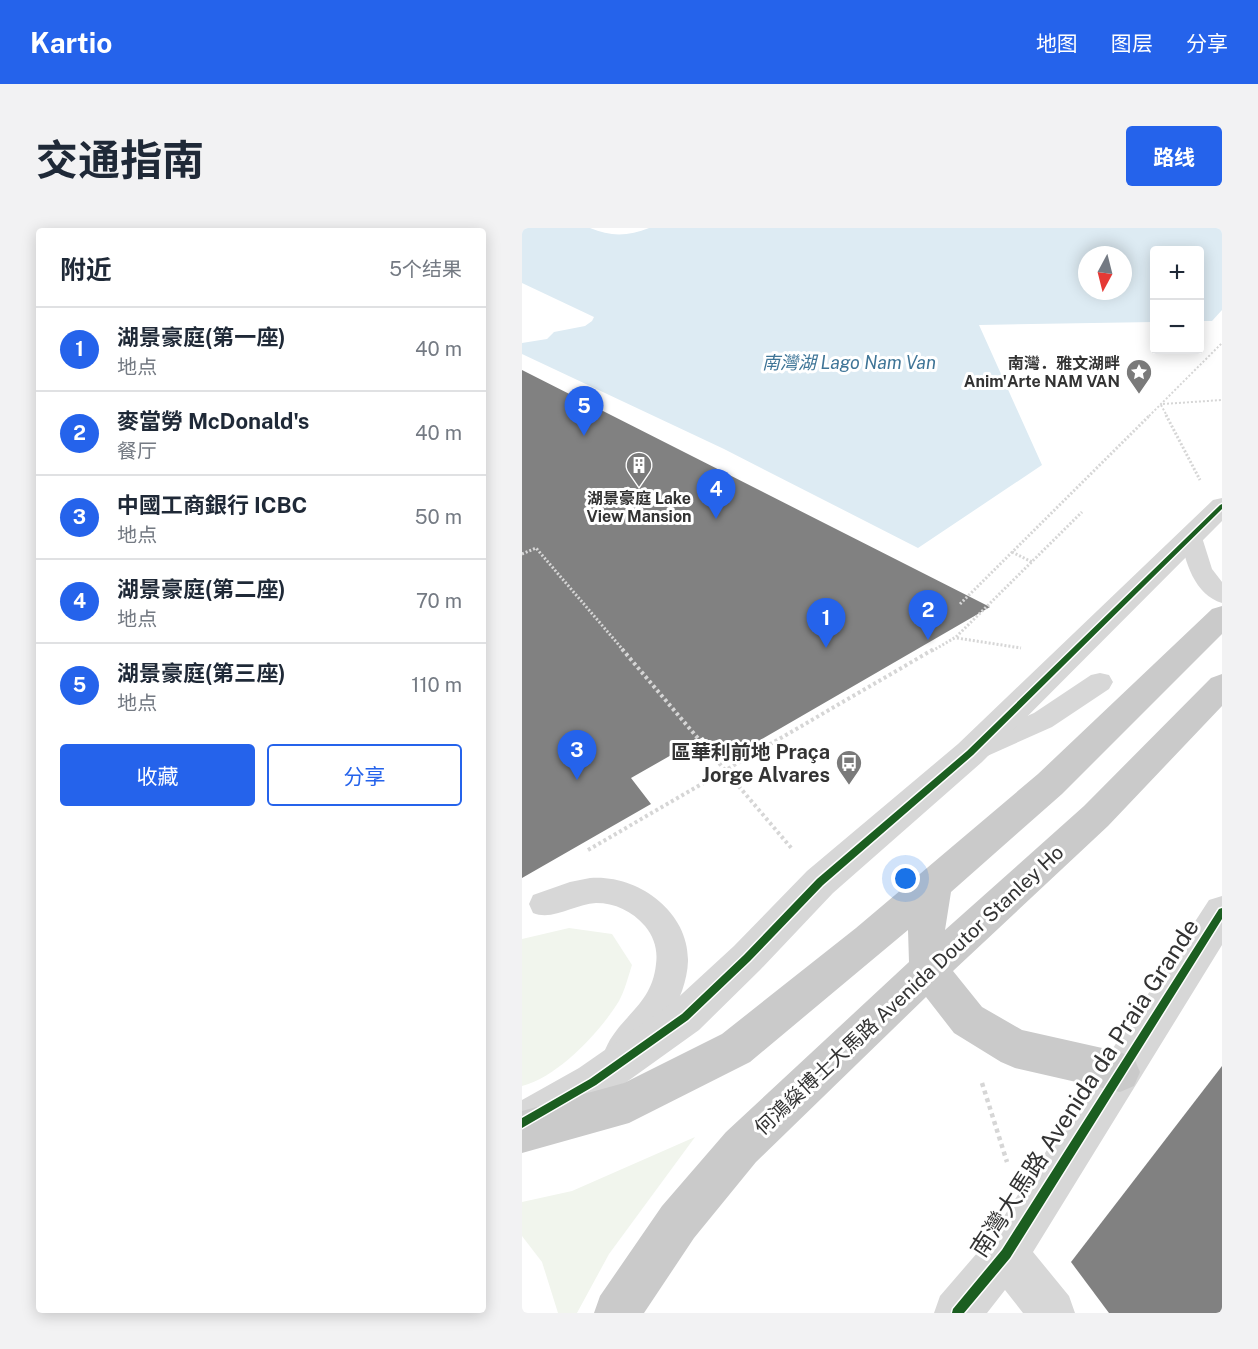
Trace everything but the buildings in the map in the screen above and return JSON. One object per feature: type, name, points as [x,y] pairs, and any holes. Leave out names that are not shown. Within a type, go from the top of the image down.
[{"type":"main road","points":[[522,1132],[629,1102],[736,1048],[934,884],[1050,784],[1222,616]]},
{"type":"main road","name":"何鴻燊博士大馬路 Avenida Doutor Stanley Ho","points":[[616,1313],[678,1222],[741,1147],[1096,816],[1222,686]]},
{"type":"main road","points":[[934,884],[926,927],[929,970],[968,1020],[1015,1048],[1120,1072]]},
{"type":"street","points":[[522,1123],[592,1082],[685,1017],[747,958],[820,882],[970,753],[1222,506]]},
{"type":"street","name":"南灣大馬路 Avenida da Praia Grande","points":[[957,1313],[1016,1238],[1222,912]]},
{"type":"street","points":[[1016,1238],[1052,1313]]},
{"type":"lane","points":[[1192,536],[1195,558],[1202,574],[1222,595]]},
{"type":"lane","points":[[970,753],[1043,720],[1100,682]]},
{"type":"lane","points":[[544,904],[571,894],[598,890],[624,895],[646,906],[662,924],[672,947],[671,974],[662,1001],[592,1082]]},
{"type":"path","points":[[960,604],[1222,343]]},
{"type":"path","points":[[1161,405],[1222,400]]},
{"type":"path","points":[[1161,405],[1192,464]]},
{"type":"path","points":[[583,853],[956,638],[1082,512]]},
{"type":"path","points":[[522,554],[536,548],[820,882]]},
{"type":"path","points":[[1012,552],[1032,562]]},
{"type":"path","points":[[956,638],[1071,656]]},
{"type":"path","points":[[981,1079],[1016,1238]]},
{"type":"shaded area","points":[[569,928],[612,934],[632,965],[619,1001],[601,1026],[564,1063],[536,1081],[522,1086],[522,939]]},
{"type":"shaded area","points":[[695,1137],[609,1254],[577,1313],[558,1313],[542,1262],[522,1236],[522,1202],[572,1191]]},
{"type":"water","name":"南灣湖 Lago Nam Van","points":[[522,228],[590,228],[605,233],[620,234],[634,233],[649,228],[1222,228],[1222,310],[1212,321],[1204,321],[1204,246],[1150,246],[1150,322],[979,325],[1042,465],[918,548],[724,449],[522,354],[522,343],[547,339],[554,332],[585,326],[594,317],[522,283]]},
{"type":"cycle path","points":[[522,1123],[593,1082],[685,1017],[747,958],[820,882],[970,753],[1222,506]]},
{"type":"cycle path","points":[[957,1313],[1006,1254],[1222,912]]},
{"type":"place","name":"南灣．雅文湖畔 Anim'Arte NAM VAN","points":[[1139,395]]},
{"type":"place","name":"湖景豪庭(第三座)","points":[[584,436]]},
{"type":"place","name":"湖景豪庭 Lake View Mansion","points":[[639,488]]},
{"type":"place","name":"湖景豪庭(第二座)","points":[[716,519]]},
{"type":"place","name":"麥當勞 McDonald's","points":[[928,640]]},
{"type":"place","name":"湖景豪庭(第一座)","points":[[826,648]]},
{"type":"place","name":"中國工商銀行 ICBC","points":[[577,780]]},
{"type":"place","name":"區華利前地 Praça Jorge Alvares","points":[[849,786]]}]
